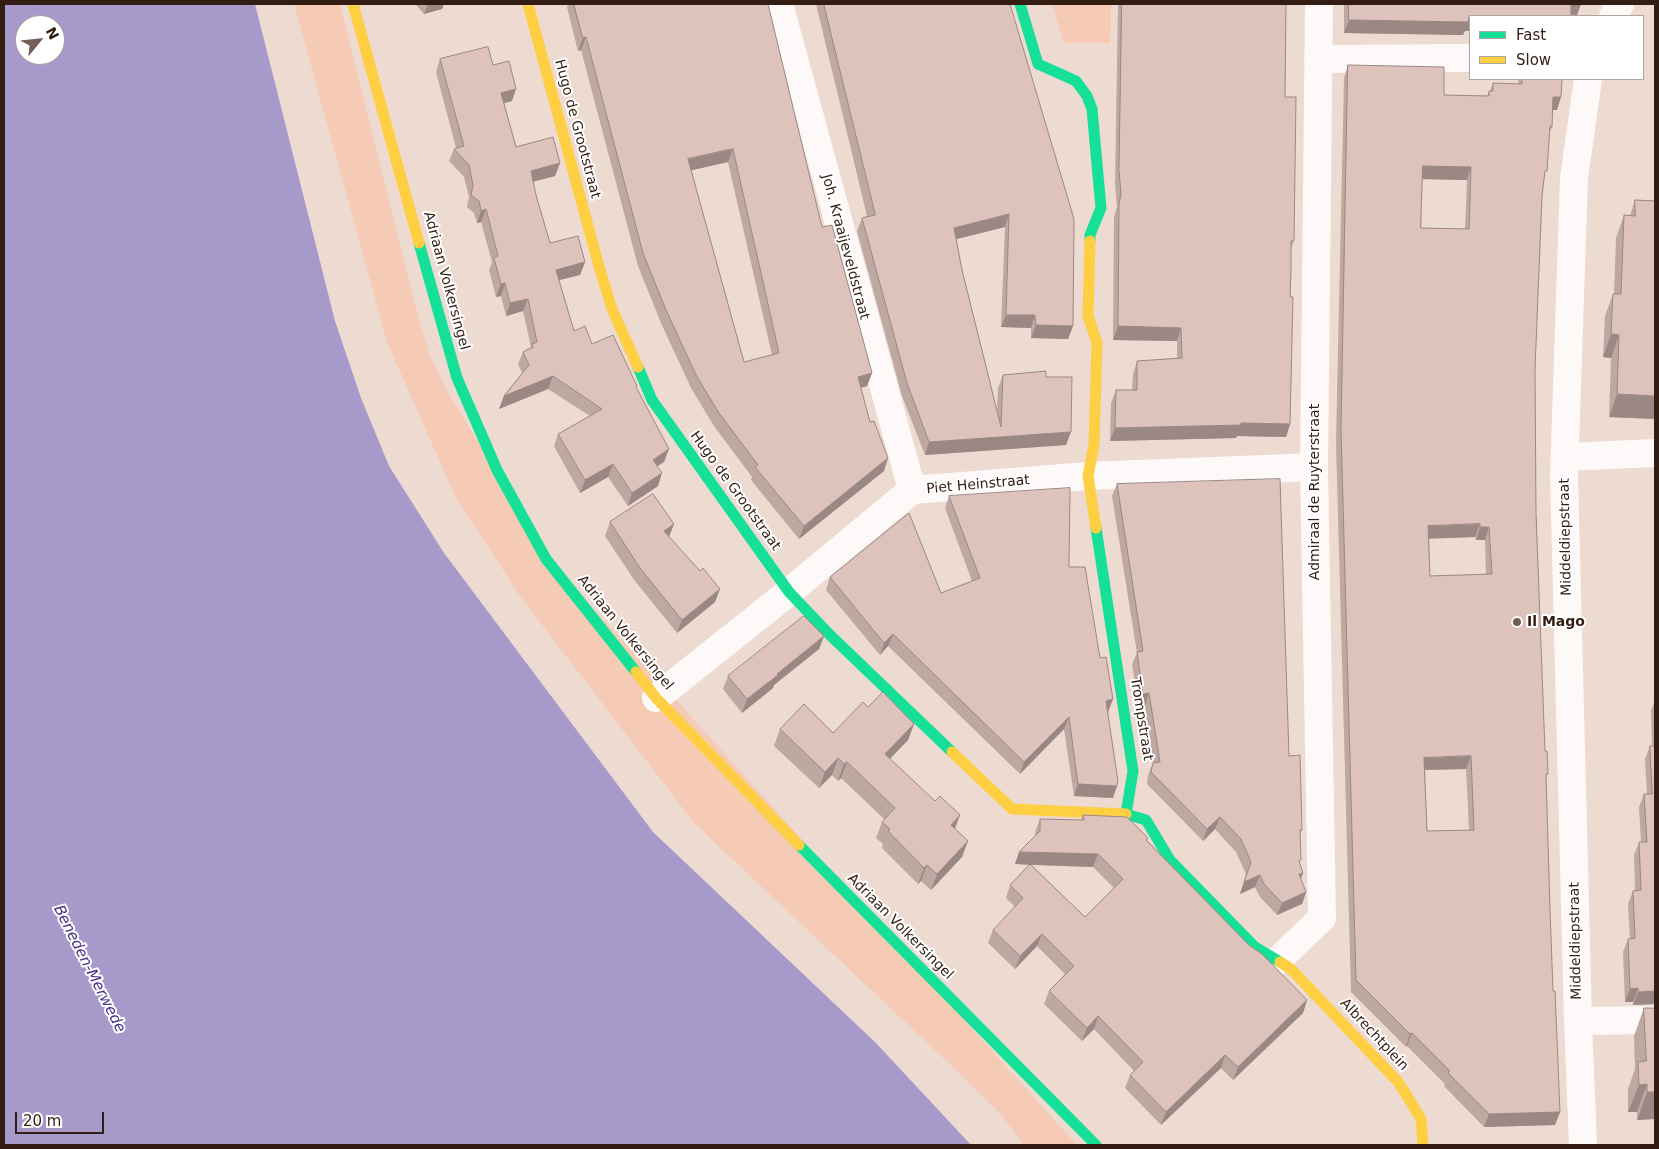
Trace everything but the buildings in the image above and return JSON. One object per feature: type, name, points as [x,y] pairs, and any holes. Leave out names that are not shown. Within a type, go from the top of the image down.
[{"type":"street","name":"Adriaan Volkersingel","points":[[353,4],[457,378],[497,470],[546,559],[656,698],[870,919],[1096,1145]]},
{"type":"street","name":"Hugo de Grootstraat","points":[[528,4],[612,309],[652,400],[789,592],[830,635],[1012,808],[1126,814]]},
{"type":"street","name":"Joh. Kraaijeveldstraat","points":[[779,4],[912,490]]},
{"type":"street","name":"Trompstraat","points":[[1020,4],[1038,64],[1076,81],[1087,96],[1092,109],[1101,208],[1090,234],[1088,316],[1097,343],[1094,444],[1088,476],[1133,771],[1126,814]]},
{"type":"street","name":"Admiraal de Ruyterstraat","points":[[1277,961],[1322,918],[1314,468],[1319,4]]},
{"type":"street","points":[[1614,15],[1620,4]]},
{"type":"street","points":[[1318,59],[1469,58]]},
{"type":"street","name":"Middeldiepstraat","points":[[1583,1145],[1564,476],[1574,178],[1588,80]]},
{"type":"street","points":[[1566,457],[1655,453]]},
{"type":"street","name":"Piet Heinstraat","points":[[656,698],[789,592],[912,490],[1088,476],[1314,468]]},
{"type":"street","points":[[1126,814],[1146,820],[1170,860],[1255,948],[1277,961]]},
{"type":"street","name":"Albrechtplein","points":[[1277,961],[1291,968],[1398,1083],[1421,1119],[1423,1145]]},
{"type":"street","points":[[1578,1021],[1655,1020]]},
{"type":"shaded area","points":[[294,4],[340,4],[417,313],[430,356],[449,394],[551,561],[1077,1145],[1023,1145],[1001,1114],[694,823],[520,596],[455,496],[387,342]]},
{"type":"shaded area","points":[[1052,4],[1111,4],[1110,43],[1064,43]]},
{"type":"water","name":"Beneden-Merwede","points":[[4,4],[255,4],[335,321],[361,398],[389,466],[444,553],[653,832],[876,1043],[971,1145],[4,1145]]},
{"type":"traffic: fast","points":[[1020,4],[1038,64],[1076,81],[1087,96],[1092,109],[1101,208],[1090,235],[1090,241]]},
{"type":"traffic: fast","points":[[419,243],[457,378],[497,470],[546,559],[636,672]]},
{"type":"traffic: fast","points":[[638,367],[652,400],[789,592],[830,635],[952,752]]},
{"type":"traffic: fast","points":[[1096,528],[1133,771],[1126,814],[1146,820],[1170,860],[1255,947],[1280,962]]},
{"type":"traffic: fast","points":[[799,845],[1096,1145]]},
{"type":"traffic: slow","points":[[353,4],[419,243]]},
{"type":"traffic: slow","points":[[528,4],[598,263],[612,309],[638,367]]},
{"type":"traffic: slow","points":[[1090,241],[1088,316],[1097,343],[1094,445],[1088,476],[1096,528]]},
{"type":"traffic: slow","points":[[636,672],[656,698],[799,845]]},
{"type":"traffic: slow","points":[[952,752],[1012,809],[1126,814]]},
{"type":"traffic: slow","points":[[1280,962],[1291,969],[1399,1083],[1421,1119],[1423,1145]]},
{"type":"place","name":"Il Mago","points":[[1517,622]]}]
